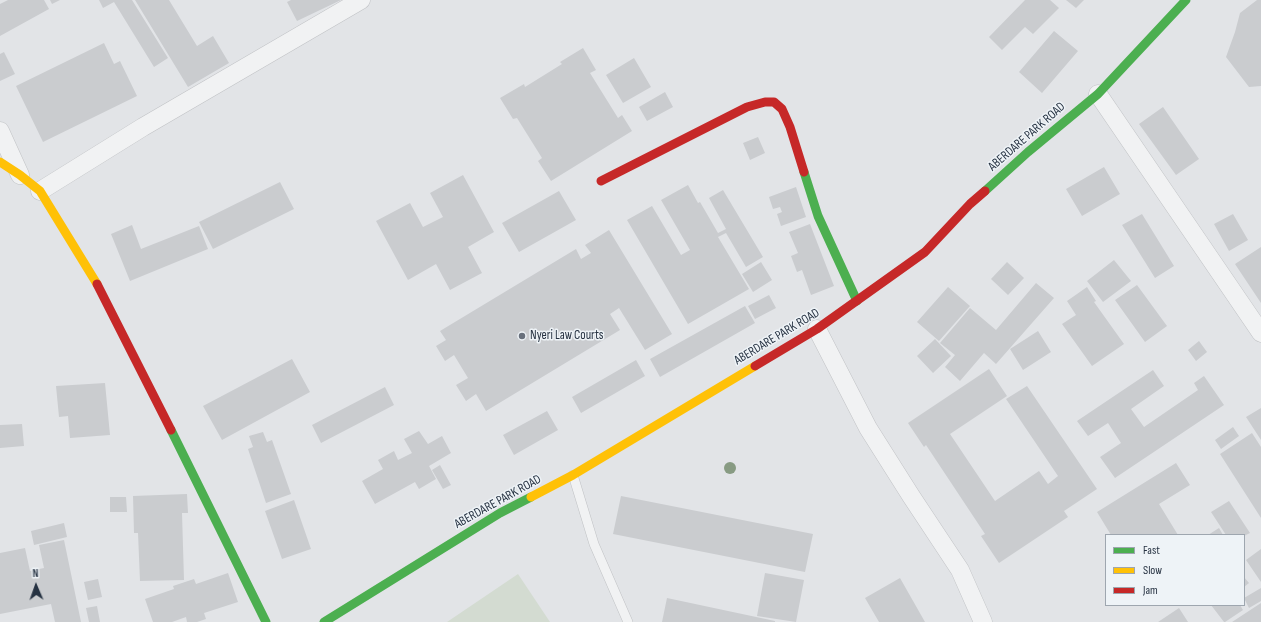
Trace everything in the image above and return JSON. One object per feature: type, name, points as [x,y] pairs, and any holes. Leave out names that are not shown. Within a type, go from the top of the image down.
[{"type":"street","points":[[40,191],[143,127],[361,0]]},
{"type":"street","name":"ABERDARE PARK ROAD","points":[[324,622],[500,513],[572,475],[817,329],[925,252],[970,204],[1028,152],[1098,94],[1186,0]]},
{"type":"street","points":[[1098,94],[1261,333]]},
{"type":"street","points":[[601,181],[747,107],[765,102],[774,102],[782,109],[790,126],[818,216],[857,301]]},
{"type":"street","points":[[0,131],[20,175]]},
{"type":"street","points":[[0,162],[20,175],[40,191],[102,291],[266,622]]},
{"type":"street","points":[[817,329],[868,428],[960,570],[983,622]]},
{"type":"lane","points":[[572,475],[594,544],[628,622]]},
{"type":"shaded area","points":[[518,574],[550,622],[447,622]]},
{"type":"building","points":[[8,0],[44,0],[49,9],[0,36],[0,4]]},
{"type":"building","points":[[50,0],[60,0],[52,4]]},
{"type":"building","points":[[99,0],[132,0],[168,58],[154,67],[114,2],[103,8]]},
{"type":"building","points":[[135,0],[169,0],[197,46],[213,36],[229,63],[188,87]]},
{"type":"building","points":[[291,0],[341,0],[297,21],[287,2]]},
{"type":"building","points":[[1025,0],[1050,0],[1059,8],[1033,34],[1025,27],[1002,50],[989,37]]},
{"type":"building","points":[[1066,0],[1084,0],[1076,8]]},
{"type":"building","points":[[1257,0],[1261,0],[1261,86],[1249,87],[1226,57],[1240,13]]},
{"type":"building","points":[[1054,31],[1078,51],[1042,93],[1019,72]]},
{"type":"building","points":[[104,43],[114,64],[120,61],[137,96],[43,142],[16,86]]},
{"type":"building","points":[[583,48],[596,70],[590,73],[618,118],[622,115],[632,131],[551,181],[538,161],[542,158],[517,118],[513,119],[500,98],[524,84],[525,87],[562,64],[560,62]]},
{"type":"building","points":[[4,52],[15,74],[0,81],[0,54]]},
{"type":"building","points":[[634,58],[651,87],[623,103],[606,75]]},
{"type":"building","points":[[665,92],[673,107],[647,121],[639,107]]},
{"type":"building","points":[[1163,107],[1199,159],[1176,175],[1139,124]]},
{"type":"building","points":[[758,137],[765,153],[750,160],[743,143]]},
{"type":"building","points":[[1104,167],[1120,194],[1082,216],[1066,189]]},
{"type":"building","points":[[463,175],[494,232],[468,247],[482,273],[450,290],[436,264],[408,280],[376,221],[410,203],[423,227],[443,217],[430,193]]},
{"type":"building","points":[[280,182],[294,209],[213,249],[199,222]]},
{"type":"building","points":[[688,185],[718,233],[726,229],[709,198],[723,190],[763,257],[746,267],[726,233],[718,237],[749,289],[688,324],[627,220],[652,206],[681,255],[690,250],[661,200]]},
{"type":"building","points":[[796,187],[806,217],[781,226],[777,214],[782,212],[780,207],[773,209],[769,197]]},
{"type":"building","points":[[559,191],[576,220],[519,252],[502,223]]},
{"type":"building","points":[[1142,214],[1174,266],[1155,278],[1122,225]]},
{"type":"building","points":[[1233,214],[1248,240],[1229,251],[1214,224]]},
{"type":"building","points":[[810,224],[834,286],[811,295],[802,270],[797,272],[791,256],[798,253],[789,232]]},
{"type":"building","points":[[132,225],[141,249],[199,226],[208,249],[130,281],[111,234]]},
{"type":"building","points":[[609,230],[672,334],[645,350],[619,308],[610,314],[620,330],[486,411],[476,394],[466,401],[456,385],[468,378],[454,355],[445,361],[436,346],[446,340],[440,331],[576,249],[581,259],[591,253],[585,245]]},
{"type":"building","points":[[1261,247],[1261,303],[1235,264]]},
{"type":"building","points":[[1114,260],[1131,281],[1103,302],[1087,281]]},
{"type":"building","points":[[761,262],[772,280],[753,292],[742,274]]},
{"type":"building","points":[[1007,262],[1024,278],[1008,295],[991,279]]},
{"type":"building","points":[[1036,283],[1054,298],[996,364],[984,353],[960,381],[945,367],[955,355],[940,343],[970,308],[996,330]]},
{"type":"building","points":[[1137,285],[1167,326],[1145,342],[1115,300]]},
{"type":"building","points":[[948,287],[970,306],[939,341],[917,322]]},
{"type":"building","points":[[1087,287],[1096,301],[1094,302],[1124,344],[1092,366],[1062,324],[1076,315],[1067,301]]},
{"type":"building","points":[[769,295],[776,308],[755,319],[748,306]]},
{"type":"building","points":[[745,306],[755,323],[660,377],[650,359]]},
{"type":"building","points":[[1038,331],[1051,352],[1023,370],[1010,349]]},
{"type":"building","points":[[935,339],[951,356],[933,373],[917,356]]},
{"type":"building","points":[[1199,341],[1207,352],[1196,361],[1188,350]]},
{"type":"building","points":[[292,359],[310,392],[222,440],[203,406]]},
{"type":"building","points":[[636,360],[645,376],[581,413],[572,397]]},
{"type":"building","points":[[989,369],[1007,396],[950,434],[995,501],[1039,471],[1048,484],[1058,476],[1006,399],[1027,386],[1097,489],[1064,511],[1068,517],[999,563],[981,536],[985,534],[926,445],[924,447],[908,423]]},
{"type":"building","points":[[1153,370],[1164,386],[1131,409],[1144,427],[1198,390],[1194,383],[1204,376],[1224,405],[1115,478],[1100,457],[1121,443],[1108,423],[1088,436],[1077,421]]},
{"type":"building","points":[[105,383],[110,435],[70,438],[68,416],[59,417],[56,386]]},
{"type":"building","points":[[385,387],[394,405],[321,443],[312,425]]},
{"type":"building","points":[[1261,408],[1261,440],[1246,417]]},
{"type":"building","points":[[547,411],[558,430],[514,455],[503,435]]},
{"type":"building","points":[[22,424],[24,446],[0,448],[0,425]]},
{"type":"building","points":[[1233,427],[1239,436],[1221,449],[1215,440]]},
{"type":"building","points":[[419,431],[428,444],[442,436],[451,453],[429,466],[436,479],[419,489],[415,482],[375,504],[362,481],[383,469],[378,460],[394,451],[398,460],[412,453],[404,439]]},
{"type":"building","points":[[263,432],[267,442],[272,440],[291,494],[266,503],[248,449],[253,447],[249,436]]},
{"type":"building","points":[[1252,433],[1261,447],[1261,518],[1220,454]]},
{"type":"building","points":[[1176,463],[1190,485],[1159,504],[1177,534],[1110,534],[1097,512]]},
{"type":"building","points":[[440,465],[451,485],[443,489],[432,470]]},
{"type":"building","points":[[187,494],[188,513],[182,513],[184,580],[140,581],[138,533],[134,533],[133,496]]},
{"type":"building","points":[[621,496],[813,534],[805,572],[613,534]]},
{"type":"building","points":[[110,497],[126,497],[127,512],[110,512]]},
{"type":"building","points":[[294,500],[311,549],[282,559],[265,511]]},
{"type":"building","points":[[1229,501],[1250,533],[1245,536],[1245,534],[1225,534],[1211,512]]},
{"type":"building","points":[[64,523],[67,537],[34,545],[31,531]]},
{"type":"building","points":[[1219,528],[1222,534],[1210,534]]},
{"type":"building","points":[[64,540],[81,622],[55,622],[51,604],[0,614],[0,553],[25,548],[30,571],[44,568],[39,545]]},
{"type":"building","points":[[1261,549],[1261,582],[1246,560]]},
{"type":"building","points":[[228,573],[238,602],[204,613],[206,619],[197,622],[187,622],[186,617],[172,622],[153,622],[145,599],[174,589],[173,586],[194,579],[196,584]]},
{"type":"building","points":[[765,573],[804,580],[796,622],[757,616]]},
{"type":"building","points":[[900,578],[925,622],[879,622],[865,598]]},
{"type":"building","points":[[1245,578],[1249,583],[1245,586]]},
{"type":"building","points":[[98,579],[102,597],[88,600],[84,582]]},
{"type":"building","points":[[1261,588],[1261,601],[1249,608],[1245,597]]},
{"type":"building","points":[[667,598],[775,621],[775,622],[662,622]]},
{"type":"building","points":[[1261,603],[1261,622],[1232,622]]},
{"type":"building","points":[[97,606],[100,622],[89,622],[86,608]]},
{"type":"building","points":[[1212,606],[1241,606],[1243,610],[1224,622]]},
{"type":"building","points":[[1179,608],[1188,622],[1158,622]]},
{"type":"traffic: fast","points":[[985,191],[1028,152],[1098,94],[1186,0]]},
{"type":"traffic: fast","points":[[804,172],[818,216],[857,301]]},
{"type":"traffic: fast","points":[[171,430],[266,622]]},
{"type":"traffic: fast","points":[[324,622],[500,513],[531,497]]},
{"type":"traffic: slow","points":[[0,162],[20,175],[40,191],[97,284]]},
{"type":"traffic: slow","points":[[531,497],[573,475],[755,366]]},
{"type":"traffic: jam","points":[[601,181],[747,107],[765,102],[774,102],[782,109],[790,127],[804,172]]},
{"type":"traffic: jam","points":[[755,366],[817,329],[925,252],[970,204],[985,191]]},
{"type":"traffic: jam","points":[[97,284],[171,430]]},
{"type":"place","name":"Nyeri Law Courts","points":[[522,336]]}]
